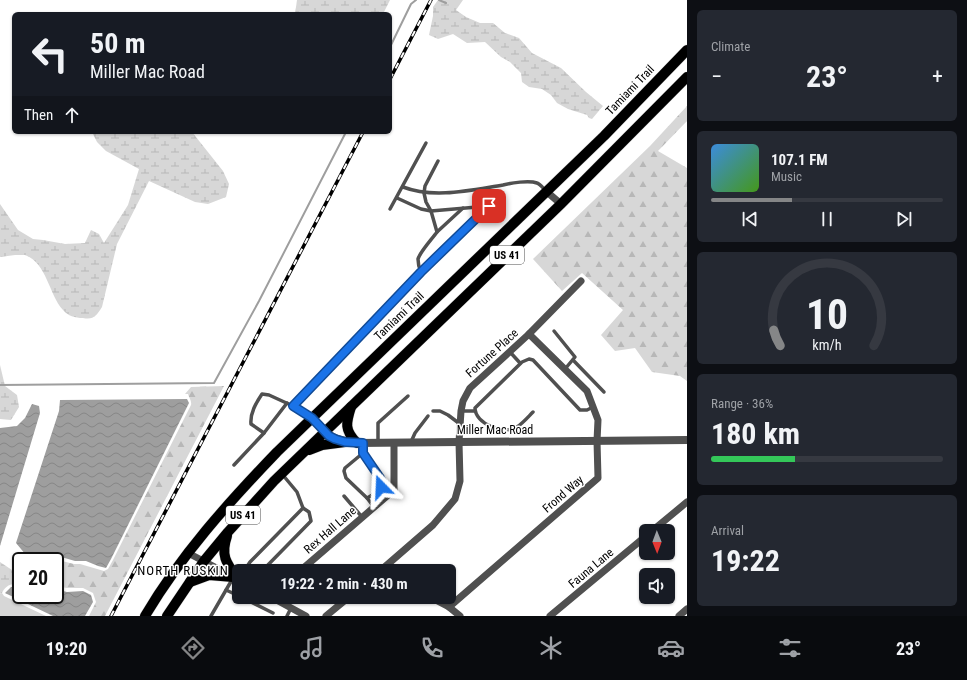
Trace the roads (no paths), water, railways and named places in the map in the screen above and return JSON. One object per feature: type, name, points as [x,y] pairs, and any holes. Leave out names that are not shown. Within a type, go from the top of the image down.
[{"type":"main road","name":"Tamiami Trail","points":[[145,616],[188,552],[217,516],[246,484],[312,418],[610,130],[687,50]]},
{"type":"main road","name":"US 41","points":[[167,616],[204,561],[228,532],[282,473],[561,204],[687,77]]},
{"type":"main road","points":[[351,406],[347,424],[348,431],[351,436],[360,443]]},
{"type":"main road","points":[[303,452],[322,445],[345,442]]},
{"type":"main road","points":[[228,532],[224,556],[232,569]]},
{"type":"main road","points":[[190,582],[209,575],[232,577]]},
{"type":"street","points":[[547,192],[561,204]]},
{"type":"street","name":"Fortune Place","points":[[392,564],[434,525],[455,500],[460,481],[459,442],[461,412],[463,401],[470,388],[529,334],[581,281]]},
{"type":"street","name":"Frond Way","points":[[449,607],[598,478],[598,420],[587,391],[529,334]]},
{"type":"street","name":"Miller Mac Road","points":[[312,418],[329,436],[345,442],[360,443],[687,440]]},
{"type":"street","name":"Rex Hall Lane","points":[[308,564],[394,490],[394,443]]},
{"type":"street","points":[[660,524],[687,502]]},
{"type":"street","name":"Fauna Lane","points":[[550,616],[639,542]]},
{"type":"street","points":[[188,552],[232,574]]},
{"type":"street","points":[[284,604],[304,615]]},
{"type":"street","points":[[326,616],[341,604]]},
{"type":"street","points":[[443,604],[460,616]]},
{"type":"street","points":[[679,616],[687,609]]},
{"type":"lane","points":[[390,209],[426,143]]},
{"type":"lane","points":[[437,232],[424,193],[425,186],[438,161]]},
{"type":"lane","points":[[403,187],[424,193],[461,192],[521,182],[537,183],[547,192]]},
{"type":"lane","points":[[293,406],[421,272],[498,197]]},
{"type":"lane","points":[[397,198],[421,209],[431,211],[489,206]]},
{"type":"lane","points":[[421,272],[418,260],[420,255],[437,232],[463,208]]},
{"type":"lane","points":[[554,331],[575,357],[565,369]]},
{"type":"lane","points":[[510,352],[520,363]]},
{"type":"lane","points":[[533,412],[516,428],[504,430],[493,428],[479,419],[475,412],[475,408],[520,363],[529,359],[533,360],[580,410],[587,410],[593,407]]},
{"type":"lane","points":[[573,360],[604,392]]},
{"type":"lane","points":[[264,433],[251,424],[250,418],[262,394],[269,395],[287,403],[312,418]]},
{"type":"lane","points":[[378,443],[378,423],[408,396]]},
{"type":"lane","points":[[234,465],[264,433],[287,403]]},
{"type":"lane","points":[[433,411],[440,411],[448,415],[460,425]]},
{"type":"lane","points":[[461,412],[475,411]]},
{"type":"lane","points":[[411,443],[415,433],[428,416]]},
{"type":"lane","points":[[360,443],[363,453],[382,482],[381,487],[367,498]]},
{"type":"lane","points":[[363,453],[345,468],[344,471],[346,478],[367,498],[374,507]]},
{"type":"lane","points":[[269,564],[311,521],[309,512],[303,508],[297,492],[282,473]]},
{"type":"lane","points":[[344,496],[362,517]]},
{"type":"lane","points":[[249,564],[303,508]]},
{"type":"lane","points":[[211,616],[226,590],[232,584]]},
{"type":"lane","points":[[226,590],[232,593]]},
{"type":"lane","points":[[254,604],[273,613]]},
{"type":"lane","points":[[287,616],[291,608]]},
{"type":"water","points":[[187,399],[189,403],[106,568],[86,561],[75,561],[64,558],[64,552],[24,552],[16,543],[59,411],[60,400]]},
{"type":"water","points":[[32,404],[39,406],[40,413],[0,546],[0,428],[17,426],[25,418]]},
{"type":"water","points":[[11,587],[12,587],[12,596],[5,593]]},
{"type":"water","points":[[64,591],[83,591],[91,595],[93,602],[85,616],[53,616],[28,604],[64,604]]},
{"type":"waterway","points":[[392,43],[411,4],[416,0]]},
{"type":"waterway","points":[[439,0],[446,3]]},
{"type":"waterway","points":[[0,385],[214,383],[259,301],[345,134]]},
{"type":"railway","points":[[392,75],[431,0]]},
{"type":"railway","points":[[111,616],[362,134]]},
{"type":"district","name":"NORTH RUSKIN","points":[[183,570]]}]
